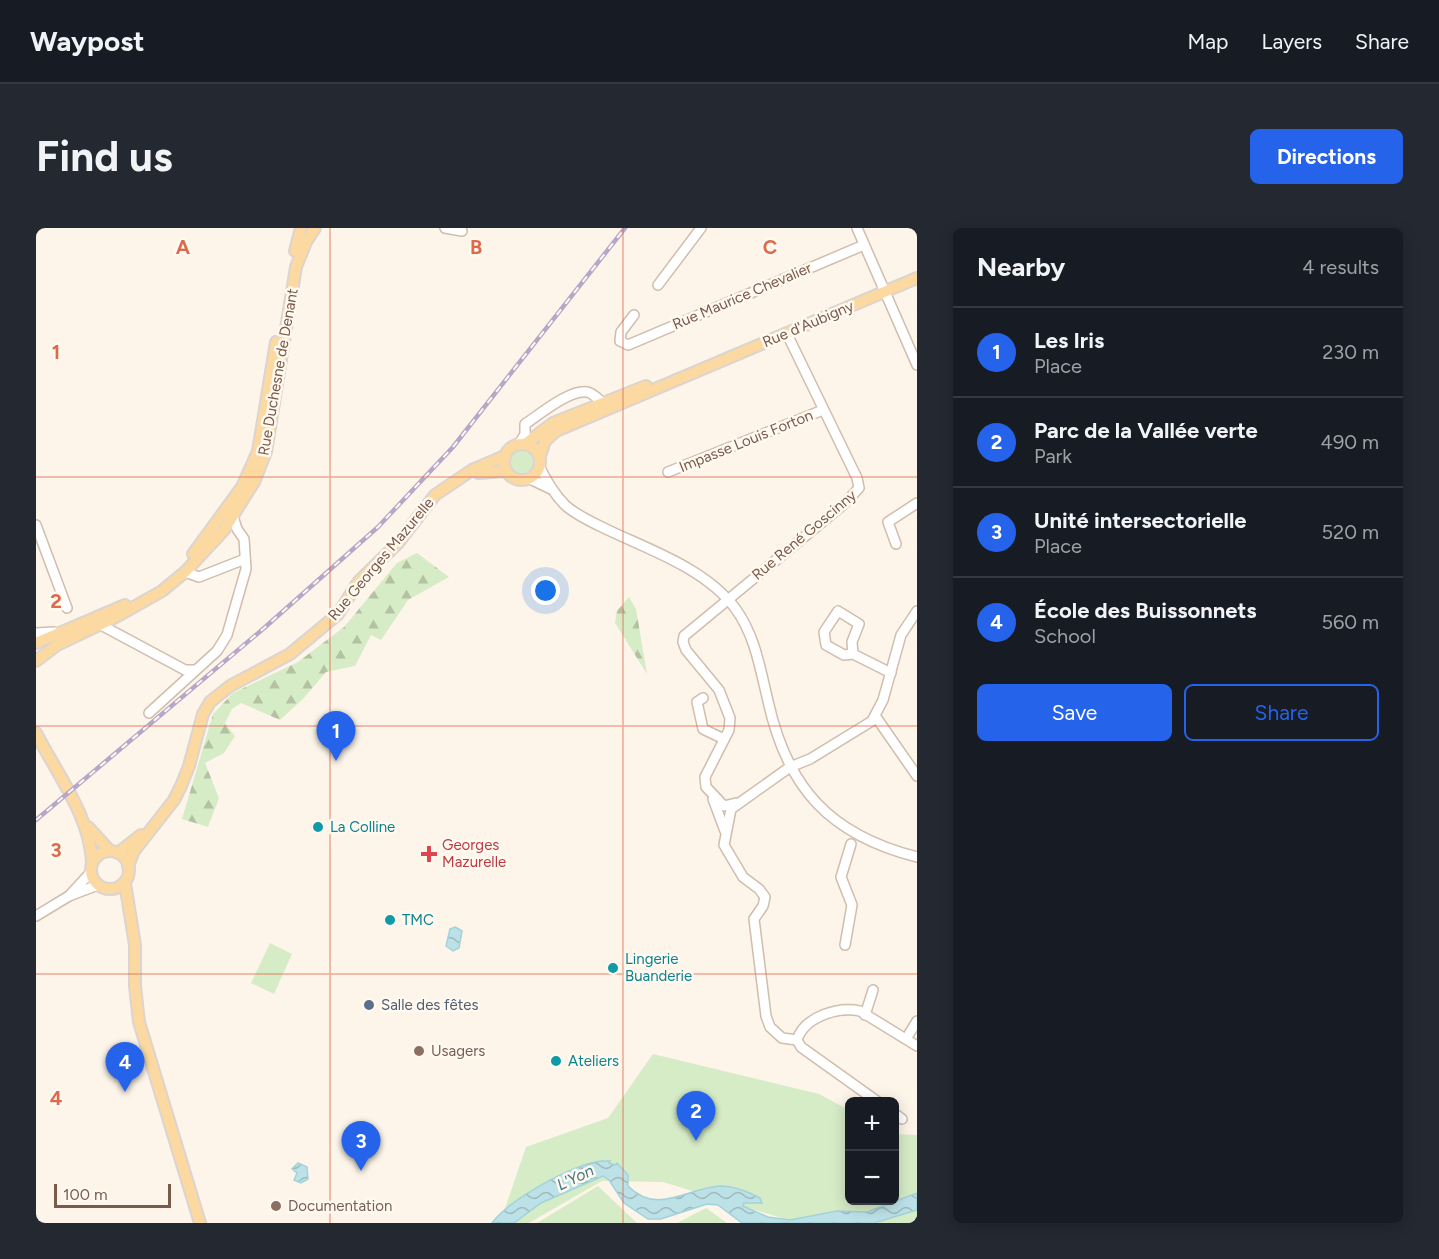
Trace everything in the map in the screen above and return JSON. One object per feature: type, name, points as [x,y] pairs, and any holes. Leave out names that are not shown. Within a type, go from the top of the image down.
[{"type":"main road","name":"Rue Duchesne de Denant","points":[[36,661],[57,645],[101,625],[152,597],[185,572],[220,528],[258,451],[292,258],[302,228]]},
{"type":"main road","name":"Rue Duchesne de Denant","points":[[36,642],[85,623],[150,591],[180,567],[233,516],[254,482],[266,452],[296,267],[306,242],[315,228]]},
{"type":"main road","name":"Rue d'Aubigny","points":[[522,444],[553,423],[787,334],[917,278]]},
{"type":"main road","name":"Rue d'Aubigny","points":[[540,462],[545,441],[556,431],[698,369]]},
{"type":"main road","points":[[522,444],[534,448],[540,462],[530,479],[518,480],[506,471],[505,456],[510,448],[522,444]]},
{"type":"main road","name":"Rue Georges Mazurelle","points":[[128,866],[151,828],[174,800],[181,786],[189,766],[203,714],[210,702],[230,686],[290,654],[338,614],[359,580],[398,543],[435,495],[460,478],[505,456]]},
{"type":"main road","name":"Rue Georges Mazurelle","points":[[460,478],[491,471],[506,471]]},
{"type":"main road","points":[[36,733],[82,820],[92,846],[92,867],[103,887],[129,916]]},
{"type":"main road","points":[[82,820],[128,866],[125,883],[135,945],[135,986],[139,1022],[201,1223]]},
{"type":"main road","name":"Rue Georges Mazurelle","points":[[114,852],[151,828]]},
{"type":"main road","points":[[92,867],[99,854],[114,852]]},
{"type":"main road","points":[[103,887],[125,883]]},
{"type":"street","points":[[445,228],[462,231]]},
{"type":"street","points":[[658,285],[701,228]]},
{"type":"street","points":[[857,228],[917,365]]},
{"type":"street","name":"Rue Maurice Chevalier","points":[[634,315],[621,332],[620,342],[628,345],[864,245]]},
{"type":"street","name":"Rue René Goscinny","points":[[728,599],[850,500],[859,488],[857,478],[787,334]]},
{"type":"street","points":[[522,444],[525,424],[560,400],[582,392],[590,392],[603,403]]},
{"type":"street","name":"Impasse Louis Forton","points":[[668,472],[824,410]]},
{"type":"street","points":[[540,462],[553,490]]},
{"type":"street","points":[[530,479],[553,490],[579,514],[682,566],[728,599],[743,620],[754,642],[772,718],[790,767],[805,792],[838,823],[876,844],[917,857]]},
{"type":"street","points":[[896,544],[888,522],[917,503]]},
{"type":"street","points":[[150,713],[189,678],[193,670],[217,651],[226,635],[245,562],[244,545],[233,516]]},
{"type":"street","points":[[36,525],[67,608]]},
{"type":"street","points":[[220,528],[244,545]]},
{"type":"street","points":[[185,572],[199,577],[245,562]]},
{"type":"street","points":[[726,831],[704,782],[729,724],[726,704],[719,690],[683,642],[690,629],[728,599]]},
{"type":"street","points":[[853,654],[852,642],[859,624],[838,611],[824,632],[826,645],[843,655],[853,654],[891,673]]},
{"type":"street","points":[[797,1040],[782,1038],[767,1021],[754,919],[763,906],[765,897],[740,873],[724,845],[731,809],[736,803],[790,767],[799,765],[867,726],[876,717],[901,635],[917,611]]},
{"type":"street","points":[[36,633],[54,632],[85,623]]},
{"type":"street","points":[[101,625],[184,670],[193,670]]},
{"type":"street","points":[[703,698],[697,702],[703,729],[724,739]]},
{"type":"street","points":[[876,717],[917,776]]},
{"type":"street","points":[[712,797],[724,806],[736,803]]},
{"type":"street","points":[[845,945],[852,905],[841,877],[851,844]]},
{"type":"street","points":[[69,896],[92,867]]},
{"type":"street","points":[[36,916],[69,896],[103,887]]},
{"type":"street","points":[[865,1015],[873,990]]},
{"type":"street","points":[[872,1097],[801,1047],[797,1040],[800,1031],[807,1024],[833,1011],[850,1009],[865,1015],[917,1046]]},
{"type":"street","points":[[906,1039],[917,1021]]},
{"type":"green space","points":[[522,449],[531,452],[534,461],[531,470],[522,473],[513,470],[510,461],[513,452]]},
{"type":"green space","points":[[417,553],[449,577],[408,600],[381,640],[371,635],[355,666],[326,672],[303,699],[280,720],[241,703],[232,709],[225,723],[235,736],[224,753],[205,763],[219,798],[208,827],[182,819],[213,714],[233,693],[298,662],[344,627],[397,563]]},
{"type":"green space","points":[[629,597],[636,609],[647,674],[615,623],[617,611]]},
{"type":"green space","points":[[270,943],[292,954],[274,994],[251,983]]},
{"type":"green space","points":[[653,1054],[819,1094],[845,1108],[845,1205],[899,1205],[899,1134],[917,1135],[917,1223],[798,1223],[663,1182],[602,1181],[529,1223],[500,1223],[526,1147],[608,1118]]},
{"type":"green space","points":[[598,1186],[637,1223],[537,1223]]},
{"type":"green space","points":[[706,1208],[727,1223],[677,1223]]},
{"type":"water","points":[[455,927],[462,931],[459,948],[453,951],[446,946],[450,929]]},
{"type":"water","name":"L'Yon","points":[[602,1161],[610,1161],[609,1163],[616,1165],[617,1163],[628,1175],[628,1186],[639,1195],[650,1199],[672,1198],[720,1186],[731,1187],[760,1198],[762,1203],[744,1203],[743,1206],[768,1217],[790,1220],[837,1211],[867,1212],[885,1205],[899,1205],[899,1200],[917,1193],[917,1210],[874,1223],[742,1223],[718,1205],[707,1204],[661,1219],[648,1219],[624,1203],[609,1180],[603,1176],[541,1203],[514,1223],[492,1223],[513,1204],[543,1184]]},
{"type":"water","points":[[298,1163],[307,1167],[308,1179],[301,1183],[294,1180],[297,1173],[292,1169]]},
{"type":"railway","points":[[36,820],[263,629],[378,527],[453,447],[625,228]]},
{"type":"place","name":"Les Iris","points":[[336,761]]},
{"type":"place","name":"La Colline","points":[[318,827]]},
{"type":"place","name":"Georges Mazurelle","points":[[429,854]]},
{"type":"place","name":"TMC","points":[[390,920]]},
{"type":"place","name":"Lingerie Buanderie","points":[[613,968]]},
{"type":"place","name":"Salle des fêtes","points":[[369,1005]]},
{"type":"place","name":"Usagers","points":[[419,1051]]},
{"type":"place","name":"Ateliers","points":[[556,1061]]},
{"type":"place","name":"École des Buissonnets","points":[[125,1092]]},
{"type":"place","name":"Parc de la Vallée verte","points":[[696,1141]]},
{"type":"place","name":"Unité intersectorielle","points":[[361,1171]]},
{"type":"place","name":"Documentation","points":[[276,1206]]}]
